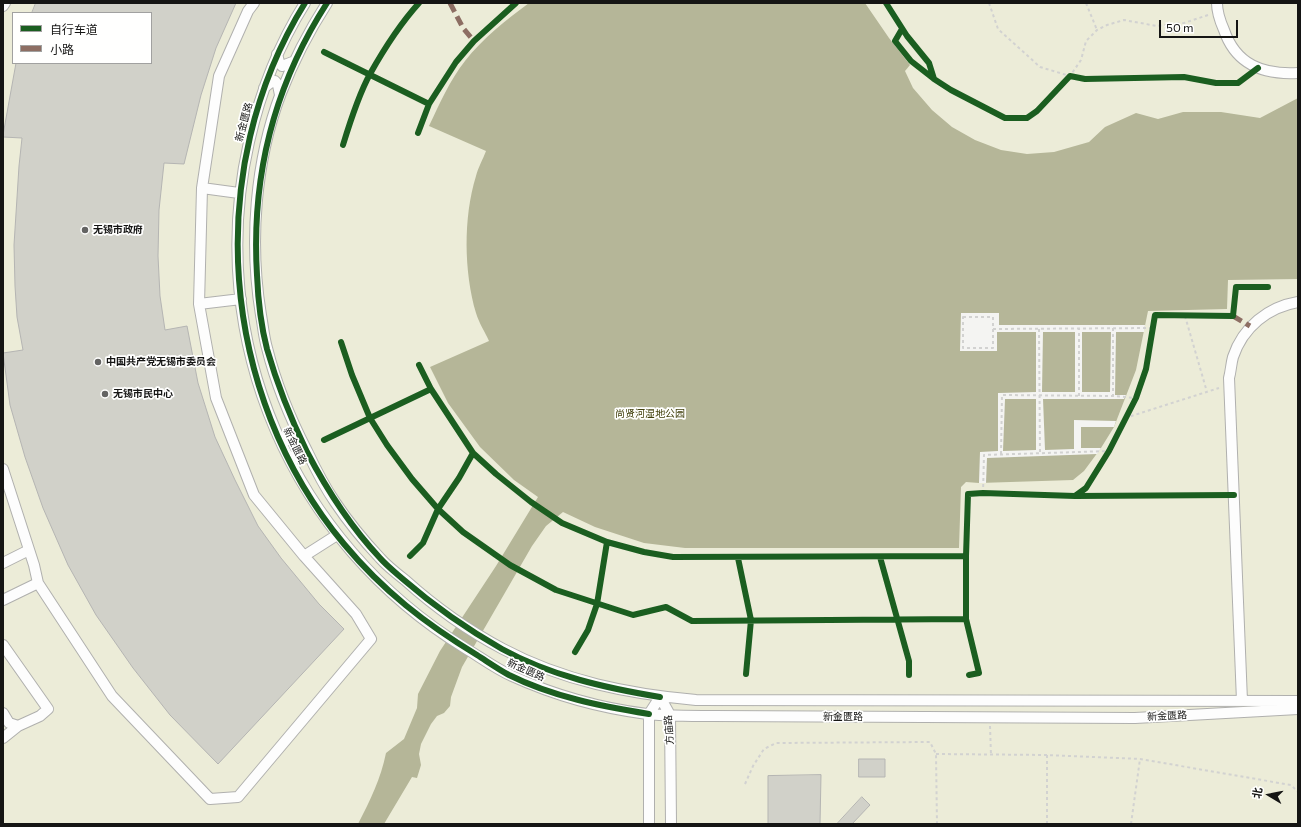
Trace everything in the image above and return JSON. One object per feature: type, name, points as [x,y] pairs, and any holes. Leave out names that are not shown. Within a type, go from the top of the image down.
[{"type":"street","points":[[3,469],[38,583],[112,696],[210,799],[238,797],[371,639],[356,614],[304,556],[254,494],[216,398],[199,304],[202,188],[219,76],[248,11],[254,3]]},
{"type":"street","name":"新金匮路","points":[[305,3],[292,23],[264,88],[254,122],[239,193],[238,254],[241,299],[249,351],[258,384],[278,436],[292,464],[324,518],[364,567],[394,596],[447,637],[510,675],[560,695],[592,704],[649,714],[713,716],[1135,718],[1298,709]]},
{"type":"street","name":"新金匮路","points":[[327,3],[295,61],[280,94],[260,179],[255,246],[258,294],[266,347],[295,428],[335,502],[381,560],[456,621],[504,650],[558,674],[615,689],[660,697],[696,700],[1298,701]]},
{"type":"street","points":[[1218,6],[1226,36],[1235,53],[1246,62],[1269,72],[1285,74],[1298,72]]},
{"type":"street","points":[[278,54],[279,62],[282,66],[295,61]]},
{"type":"street","points":[[264,88],[275,81],[278,85],[280,94]]},
{"type":"street","points":[[202,188],[239,193]]},
{"type":"street","points":[[199,304],[241,299]]},
{"type":"street","points":[[1242,701],[1230,378],[1233,358],[1240,341],[1250,326],[1266,314],[1284,304],[1298,302]]},
{"type":"street","name":"新金匮路","points":[[278,436],[284,440],[289,440],[293,435],[295,428]]},
{"type":"street","name":"新金匮路","points":[[292,464],[292,458],[296,454],[300,452],[308,453]]},
{"type":"street","points":[[304,556],[337,535]]},
{"type":"street","points":[[3,563],[29,550]]},
{"type":"street","points":[[3,600],[38,583]]},
{"type":"street","points":[[3,645],[48,709],[40,716],[18,726],[3,738]]},
{"type":"street","name":"方庙路","points":[[649,824],[649,714],[660,697],[670,715],[671,824]]},
{"type":"street","points":[[3,713],[9,723],[18,726]]},
{"type":"path","points":[[989,3],[998,29],[1040,67],[1070,76],[1081,60],[1086,41],[1097,30],[1124,20],[1157,26],[1184,23],[1218,6]]},
{"type":"path","points":[[1086,3],[1097,30]]},
{"type":"path","points":[[1186,316],[1207,392]]},
{"type":"path","points":[[964,317],[993,317],[993,329],[993,348],[963,348],[964,317]]},
{"type":"path","points":[[1113,328],[1113,396]]},
{"type":"path","points":[[993,329],[1153,328]]},
{"type":"path","points":[[1039,329],[1040,452]]},
{"type":"path","points":[[1079,329],[1079,396]]},
{"type":"path","points":[[1125,418],[1230,384]]},
{"type":"path","points":[[1001,454],[1002,395],[1113,396],[1136,398]]},
{"type":"path","points":[[983,493],[984,455],[1040,452],[1109,451]]},
{"type":"path","points":[[990,717],[991,755]]},
{"type":"path","points":[[745,784],[753,766],[764,749],[776,743],[930,742],[936,754],[937,824]]},
{"type":"path","points":[[936,754],[1047,755],[1140,759],[1291,785],[1298,792]]},
{"type":"path","points":[[1047,755],[1047,824]]},
{"type":"path","points":[[1130,824],[1140,759]]},
{"type":"green space","name":"尚贤河湿地公园","points":[[3,3],[1298,3],[1298,824],[3,824]]},
{"type":"shaded area","points":[[529,3],[865,3],[910,65],[905,71],[913,88],[932,110],[952,127],[975,140],[1001,150],[1027,154],[1054,152],[1089,142],[1105,127],[1136,113],[1158,119],[1183,112],[1221,112],[1260,118],[1298,98],[1298,279],[1228,280],[1227,309],[1148,311],[1136,370],[1114,427],[1084,471],[1073,480],[979,483],[966,482],[961,487],[959,548],[685,548],[644,543],[595,527],[563,512],[546,526],[532,546],[462,667],[451,697],[450,706],[444,713],[437,716],[431,724],[421,744],[419,754],[421,765],[417,778],[412,777],[384,824],[358,824],[375,789],[386,753],[404,739],[417,708],[418,694],[440,651],[496,566],[538,497],[514,480],[480,447],[448,403],[430,367],[489,341],[477,317],[472,297],[467,263],[467,227],[469,209],[477,173],[486,151],[429,126],[441,100],[465,61],[487,37]]},
{"type":"pier","points":[[961,313],[999,313],[999,325],[1145,325],[1144,332],[1116,332],[1115,395],[1126,395],[1124,399],[1043,399],[1045,450],[1074,449],[1074,420],[1116,421],[1114,427],[1081,427],[1081,448],[1101,448],[1097,454],[987,458],[986,483],[979,483],[980,452],[998,451],[998,393],[1036,392],[1036,332],[997,332],[997,351],[960,351]],"holes":[[[1043,332],[1075,332],[1075,392],[1042,392]],[[1082,332],[1111,332],[1110,392],[1082,392]],[[1005,399],[1036,399],[1036,450],[1003,451]]]},
{"type":"building","name":"无锡市民中心","points":[[36,3],[236,3],[216,48],[201,95],[184,164],[164,163],[159,210],[158,256],[160,296],[165,330],[187,326],[198,383],[215,437],[258,526],[281,558],[319,604],[344,629],[218,764],[170,715],[133,668],[96,615],[68,565],[43,508],[25,457],[10,405],[3,353],[23,350],[17,317],[14,245],[22,138],[3,137],[16,64],[152,64],[152,12],[32,12]]},
{"type":"building","points":[[859,759],[885,759],[885,777],[859,777]]},
{"type":"building","points":[[821,775],[820,824],[768,824],[768,776]]},
{"type":"building","points":[[862,797],[870,805],[852,824],[837,824]]},
{"type":"marked path","points":[[450,3],[463,28],[474,41]]},
{"type":"marked path","points":[[1233,316],[1250,326]]},
{"type":"cycle path","points":[[305,3],[272,68],[250,136],[239,208],[239,280],[250,351],[271,420],[302,484],[344,544],[374,577],[406,606],[458,643],[497,668],[526,683],[578,700],[649,714]]},
{"type":"cycle path","points":[[327,3],[308,35],[292,67],[270,133],[262,168],[256,238],[258,293],[261,322],[267,349],[290,414],[307,452],[340,507],[369,546],[395,572],[451,617],[502,649],[540,667],[579,680],[619,690],[660,697]]},
{"type":"cycle path","points":[[343,145],[358,99],[370,74],[405,19],[419,3]]},
{"type":"cycle path","points":[[418,133],[429,104],[456,62],[474,41],[516,3]]},
{"type":"cycle path","points":[[886,3],[907,36],[929,63],[934,79],[951,90],[1005,118],[1027,118],[1037,111],[1070,76],[1085,79],[1184,77],[1216,83],[1238,83],[1258,68]]},
{"type":"cycle path","points":[[902,29],[895,41],[911,61],[934,79]]},
{"type":"cycle path","points":[[324,52],[429,104]]},
{"type":"cycle path","points":[[419,365],[431,389],[473,453],[531,502],[562,523],[607,542],[644,552],[673,557],[966,556],[968,494],[983,493],[1075,496],[1086,488],[1109,451],[1136,398],[1146,369],[1155,315],[1233,316],[1236,287],[1268,287]]},
{"type":"cycle path","points":[[341,342],[352,375],[370,418],[387,445],[412,479],[438,509],[463,532],[510,565],[556,590],[633,615],[666,607],[692,621],[966,619]]},
{"type":"cycle path","points":[[324,440],[431,389]]},
{"type":"cycle path","points":[[410,556],[423,543],[438,509],[459,478],[473,453]]},
{"type":"cycle path","points":[[1075,496],[1234,495]]},
{"type":"cycle path","points":[[575,652],[588,630],[597,604],[607,542]]},
{"type":"cycle path","points":[[966,556],[966,619],[979,673],[969,675]]},
{"type":"cycle path","points":[[880,557],[909,661],[909,675]]},
{"type":"cycle path","points":[[738,558],[751,620],[746,674]]},
{"type":"place","name":"无锡市政府","points":[[85,230]]},
{"type":"place","name":"中国共产党无锡市委员会","points":[[98,362]]},
{"type":"place","name":"无锡市民中心","points":[[105,394]]}]
